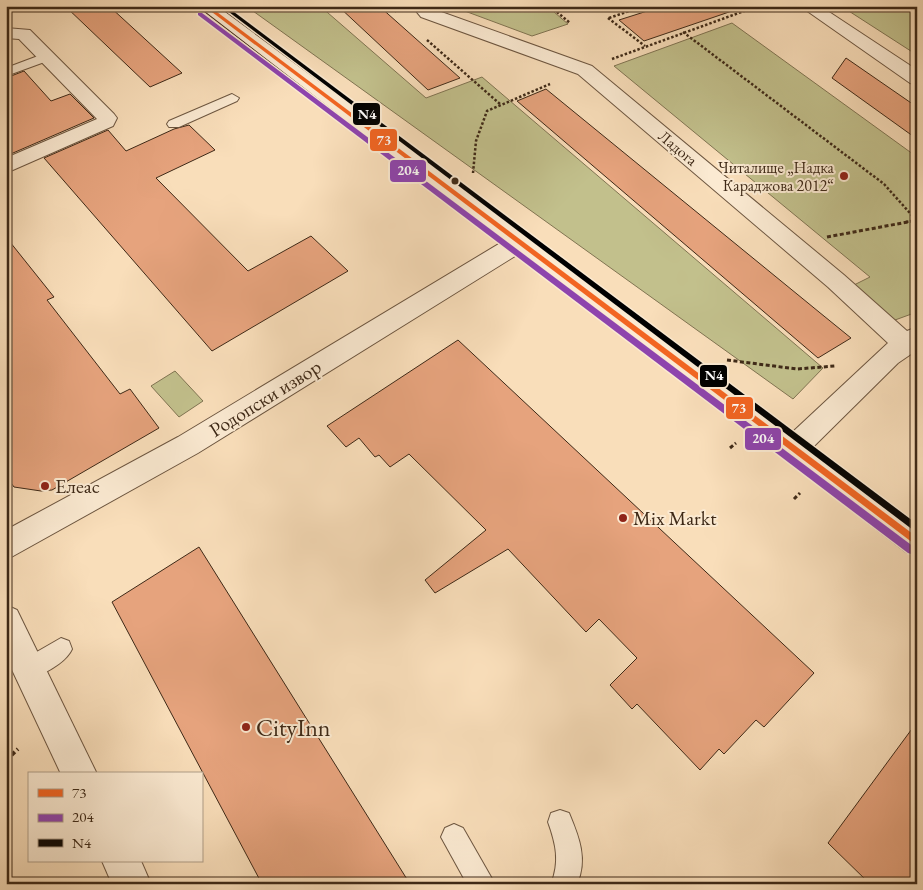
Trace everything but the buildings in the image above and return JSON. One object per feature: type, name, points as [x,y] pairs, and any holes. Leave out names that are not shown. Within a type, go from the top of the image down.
[{"type":"street","points":[[206,6],[917,542]]},
{"type":"street","name":"Ладога","points":[[420,6],[427,13],[585,70],[792,244],[911,340]]},
{"type":"street","points":[[808,6],[917,79]]},
{"type":"street","points":[[6,33],[24,34],[107,118],[106,122],[6,166]]},
{"type":"street","name":"Родопски извор","points":[[6,546],[188,445],[520,242]]},
{"type":"street","points":[[793,448],[911,340]]},
{"type":"street","points":[[6,620],[78,772]]},
{"type":"street","points":[[121,862],[132,884]]},
{"type":"lane","points":[[6,72],[46,57]]},
{"type":"lane","points":[[174,124],[232,98]]},
{"type":"lane","points":[[29,669],[61,649]]},
{"type":"lane","points":[[560,822],[569,844],[570,866],[564,884]]},
{"type":"lane","points":[[454,837],[482,884]]},
{"type":"path","points":[[550,6],[570,23]]},
{"type":"path","points":[[644,6],[608,18],[645,46]]},
{"type":"path","points":[[741,6],[747,10]]},
{"type":"path","points":[[633,50],[758,6]]},
{"type":"path","points":[[554,10],[558,9]]},
{"type":"path","points":[[682,32],[884,184],[902,201],[916,220],[792,244]]},
{"type":"path","points":[[422,35],[500,104]]},
{"type":"path","points":[[474,174],[472,164],[481,120],[487,111],[551,83]]},
{"type":"path","points":[[726,360],[798,369],[844,365]]},
{"type":"path","points":[[730,448],[737,443]]},
{"type":"path","points":[[794,499],[800,493]]},
{"type":"path","points":[[6,760],[18,749]]},
{"type":"shaded area","points":[[246,6],[320,6],[426,98],[482,77],[823,368],[793,399]]},
{"type":"shaded area","points":[[547,6],[568,24],[532,36],[454,7]]},
{"type":"shaded area","points":[[841,6],[908,6],[917,12],[917,55]]},
{"type":"shaded area","points":[[732,23],[917,157],[917,312],[895,320],[852,286],[870,277],[614,66]]},
{"type":"shaded area","points":[[175,371],[203,401],[179,417],[151,386]]},
{"type":"transit line","name":"73","points":[[206,6],[917,542]]},
{"type":"transit line","name":"N4","points":[[223,6],[917,529]]},
{"type":"transit line","name":"204","points":[[200,14],[911,550]]},
{"type":"place","name":"Читалище „Надка Караджова 2012“","points":[[844,176]]},
{"type":"place","name":"Елеас","points":[[45,486]]},
{"type":"place","name":"Mix Markt","points":[[623,518]]},
{"type":"place","name":"CityInn","points":[[246,727]]}]
